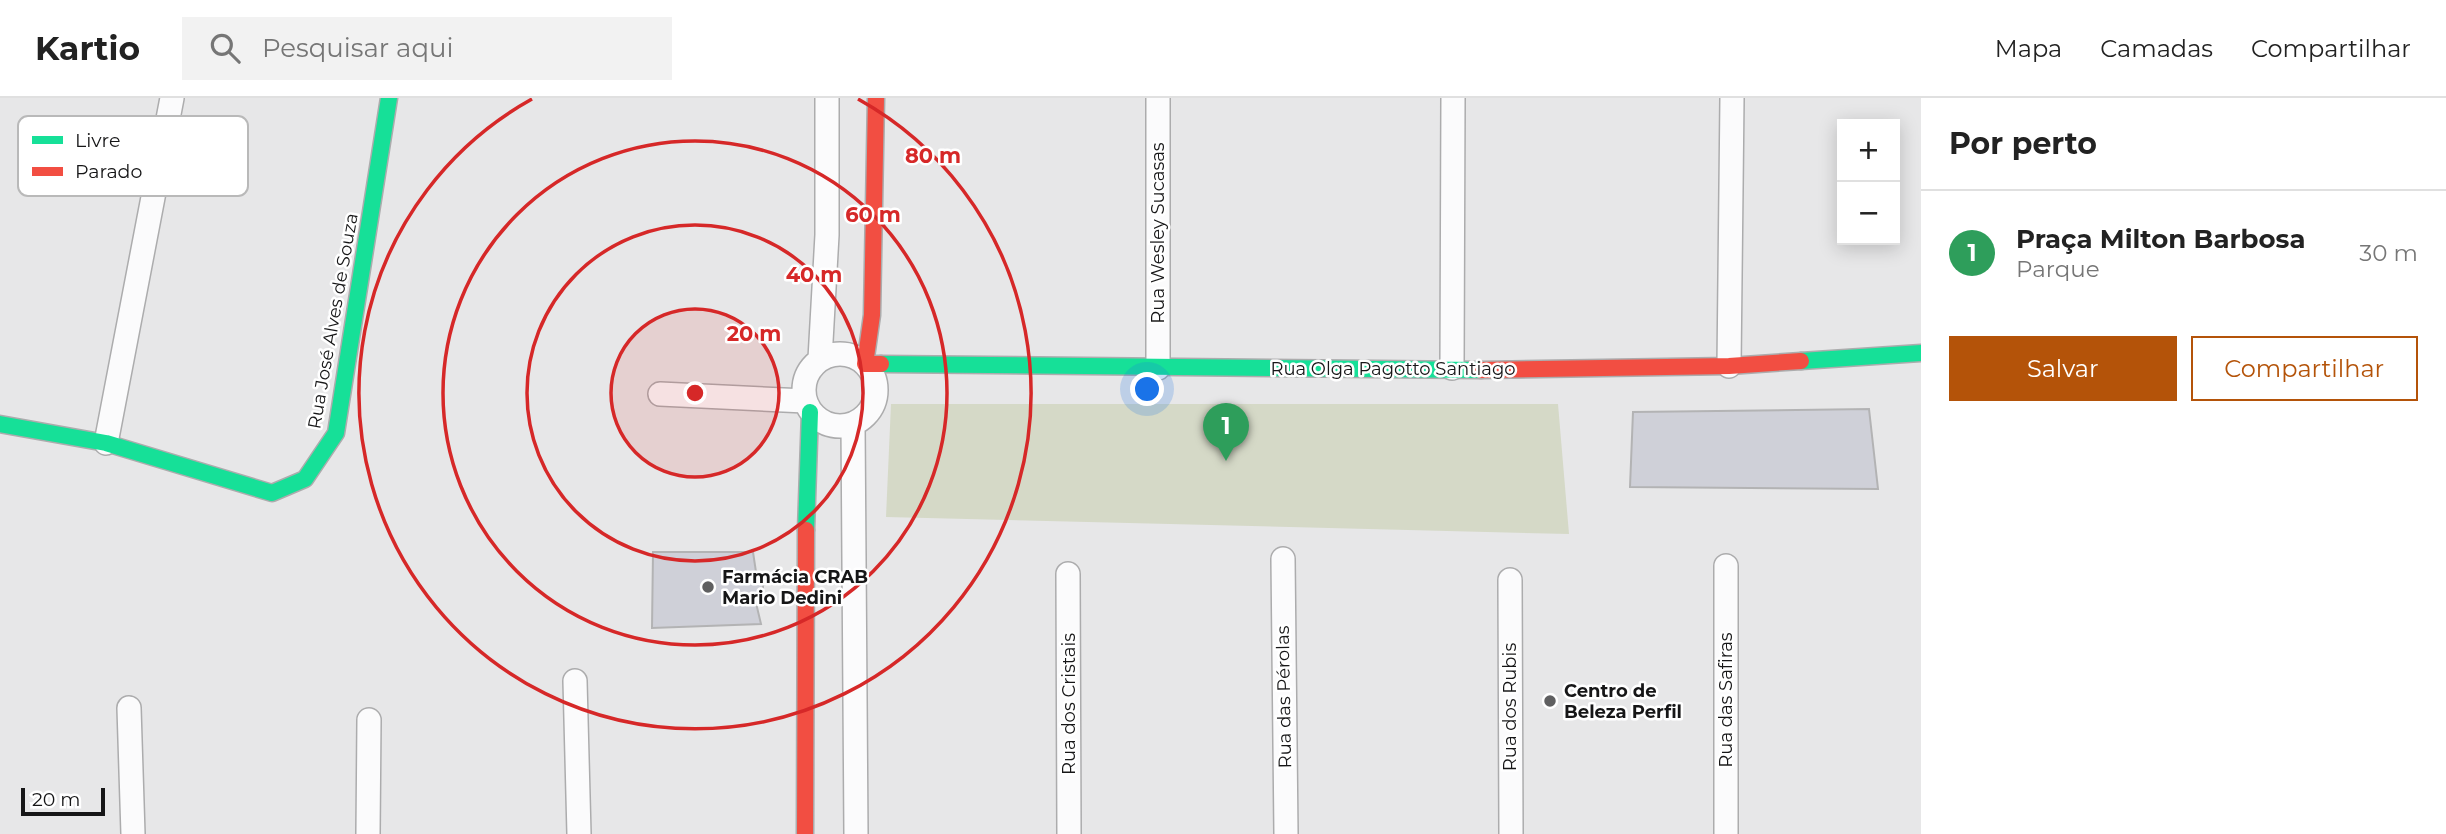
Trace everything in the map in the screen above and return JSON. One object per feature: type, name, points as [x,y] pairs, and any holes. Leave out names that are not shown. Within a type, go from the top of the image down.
[{"type":"street","points":[[169,116],[172,98]]},
{"type":"street","name":"Rua José Alves de Souza","points":[[0,424],[106,443],[272,493],[305,479],[336,433],[389,98]]},
{"type":"street","points":[[805,834],[806,378],[820,359],[827,235],[827,98]]},
{"type":"street","points":[[660,394],[807,406],[829,425],[853,424],[863,418],[875,398],[876,385],[865,364],[872,315],[876,98]]},
{"type":"street","name":"Rua Wesley Sucasas","points":[[1158,98],[1158,368]]},
{"type":"street","points":[[1452,98],[1452,368]]},
{"type":"street","points":[[1730,366],[1732,98]]},
{"type":"street","points":[[106,443],[153,196]]},
{"type":"street","name":"Rua Olga Pagotto Santiago","points":[[865,364],[1158,368],[1730,366],[1921,353]]},
{"type":"street","points":[[820,359],[843,354],[865,364]]},
{"type":"street","points":[[853,424],[856,834]]},
{"type":"street","name":"Rua das Pérolas","points":[[1283,559],[1286,834]]},
{"type":"street","name":"Rua das Safiras","points":[[1726,566],[1726,834]]},
{"type":"street","name":"Rua dos Cristais","points":[[1068,574],[1069,834]]},
{"type":"street","name":"Rua dos Rubis","points":[[1510,580],[1511,834]]},
{"type":"street","points":[[575,681],[579,834]]},
{"type":"street","points":[[129,708],[133,834]]},
{"type":"street","points":[[368,834],[369,720]]},
{"type":"green space","points":[[891,404],[1558,404],[1569,534],[886,517]]},
{"type":"building","points":[[1869,409],[1878,489],[1630,487],[1633,412]]},
{"type":"building","name":"Farmácia CRAB Mario Dedini","points":[[653,552],[753,552],[756,572],[764,574],[762,599],[756,603],[761,624],[652,628]]},
{"type":"traffic: fast","points":[[0,424],[106,443],[272,493],[305,479],[336,433],[389,98]]},
{"type":"traffic: fast","points":[[1801,361],[1921,353]]},
{"type":"traffic: fast","points":[[881,364],[1481,370]]},
{"type":"traffic: fast","points":[[806,530],[810,412]]},
{"type":"traffic: jam","points":[[876,98],[872,315],[865,364],[881,364]]},
{"type":"traffic: jam","points":[[1481,370],[1729,366],[1801,361]]},
{"type":"traffic: jam","points":[[805,834],[806,530]]},
{"type":"place","name":"Praça Milton Barbosa","points":[[1226,461]]},
{"type":"place","name":"Farmácia CRAB Mario Dedini","points":[[708,587]]},
{"type":"place","name":"Centro de Beleza Perfil","points":[[1550,701]]}]
